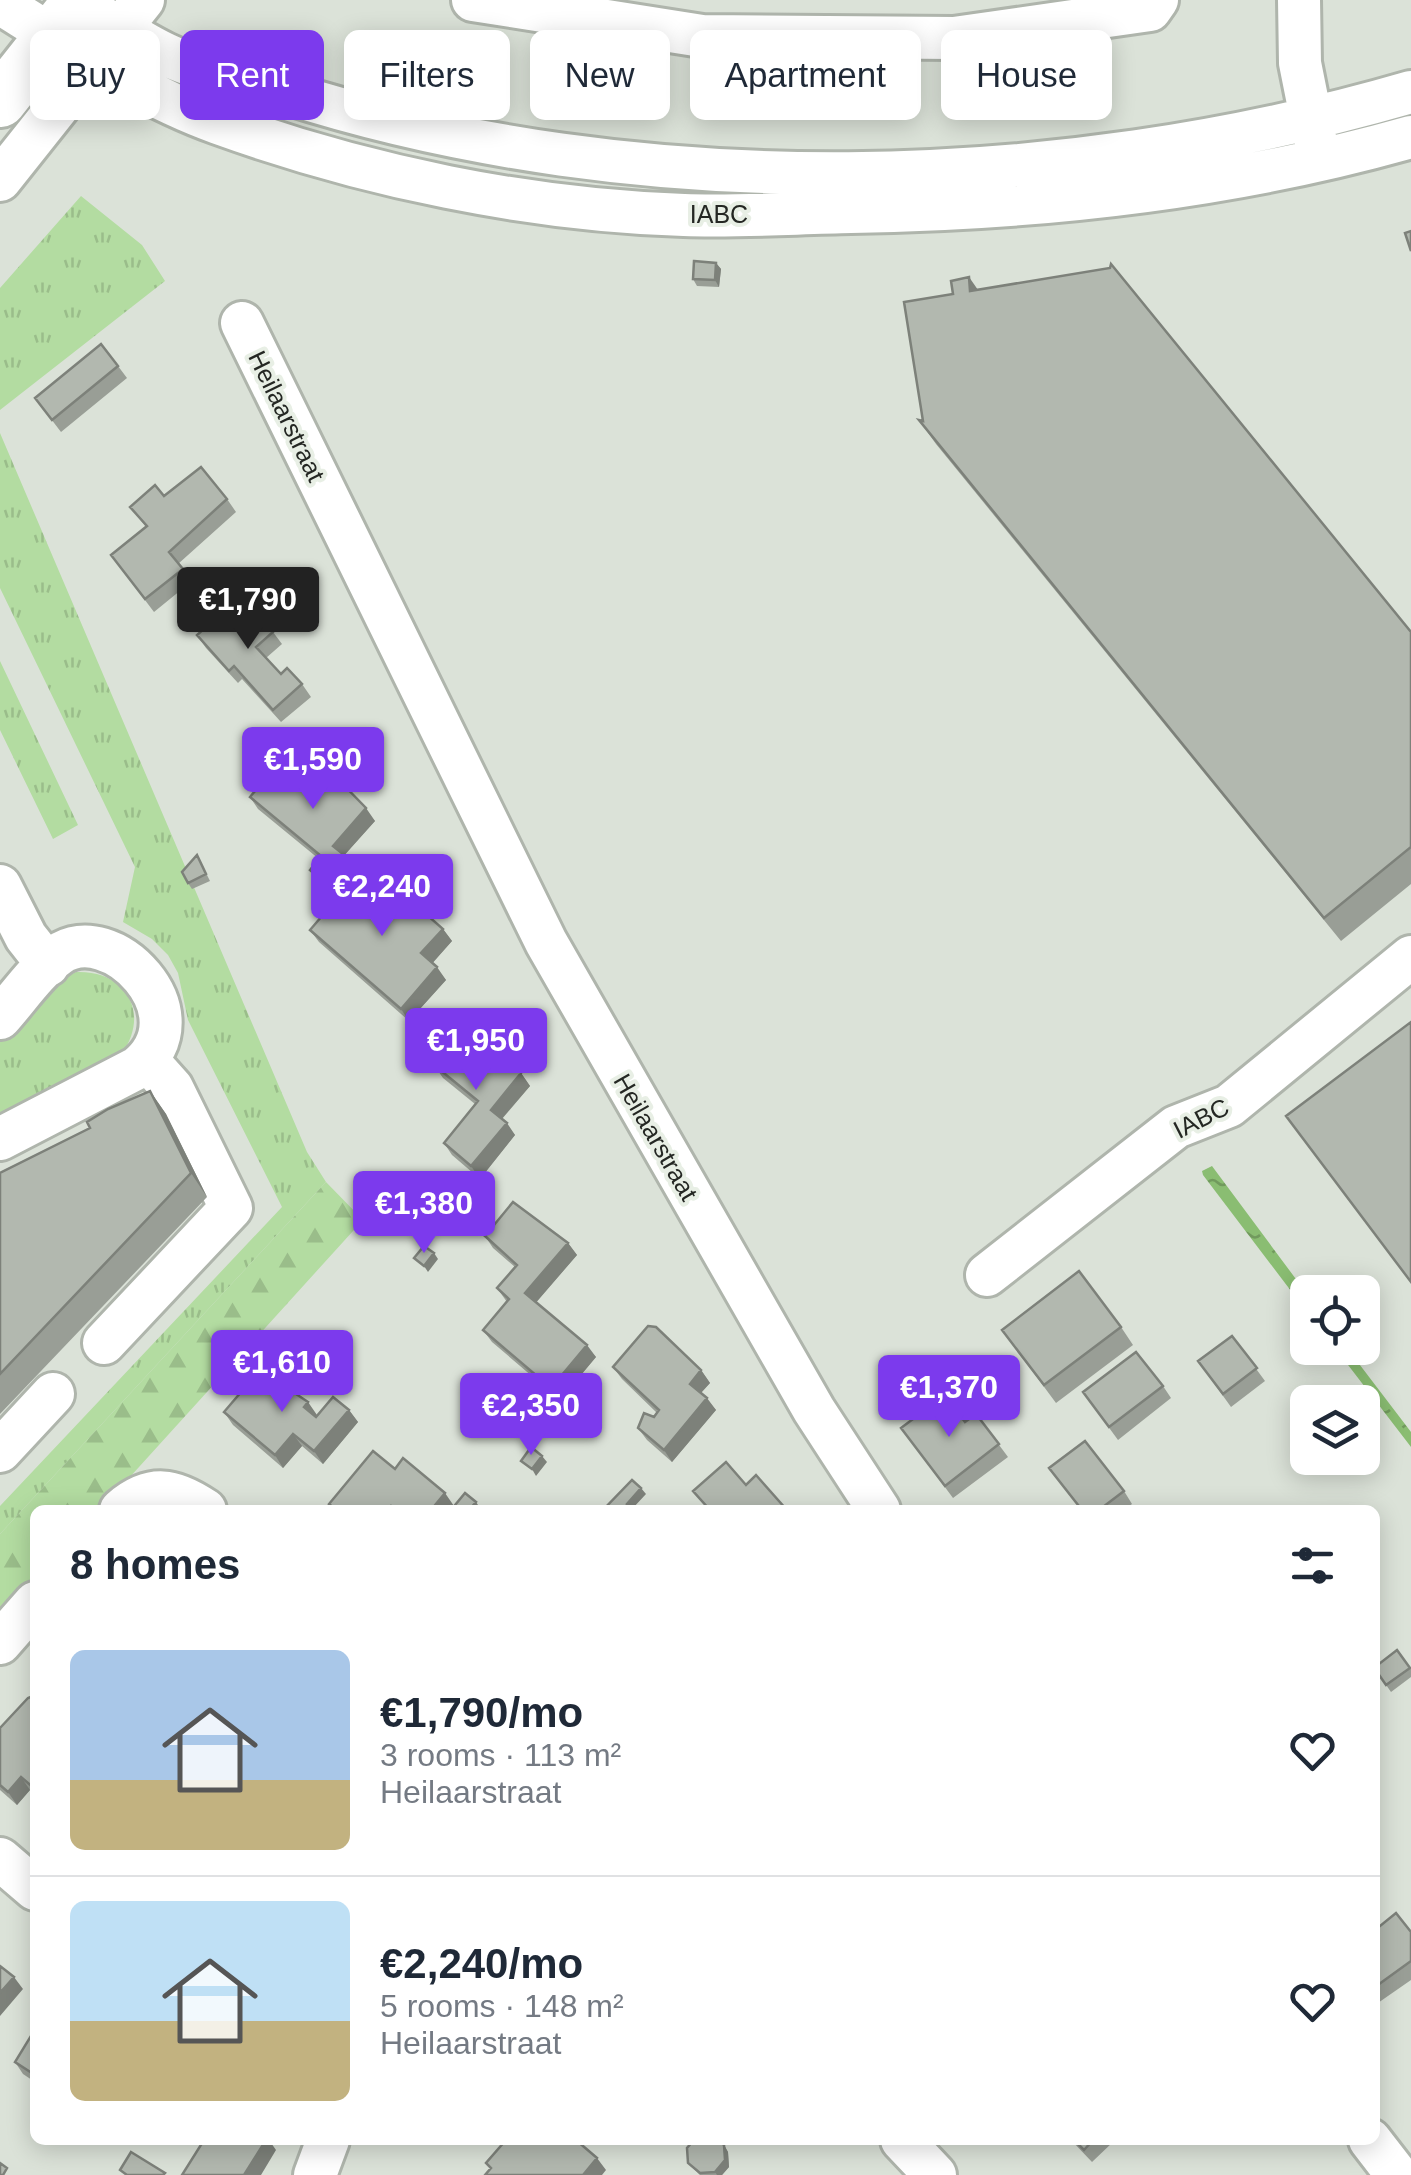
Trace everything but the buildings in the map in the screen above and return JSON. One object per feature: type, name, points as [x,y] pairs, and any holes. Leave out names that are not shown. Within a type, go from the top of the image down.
[{"type":"main road","points":[[0,101],[92,18]]},
{"type":"street","points":[[473,0],[702,36],[936,38],[1150,10],[1157,0]]},
{"type":"street","points":[[1299,0],[1300,63],[1320,162]]},
{"type":"street","points":[[0,4],[92,18],[0,180]]},
{"type":"street","name":"IABC","points":[[92,18],[166,54],[344,111],[530,149],[719,171],[1040,164],[1128,156],[1311,119],[1411,92]]},
{"type":"street","name":"IABC","points":[[92,18],[138,88],[218,123],[328,157],[512,197],[684,215],[972,210],[1112,198],[1320,162],[1411,137]]},
{"type":"street","name":"Heilaarstraat","points":[[242,322],[546,942],[814,1410],[876,1505]]},
{"type":"street","points":[[0,886],[26,937],[48,965]]},
{"type":"street","points":[[0,1018],[60,953],[81,947],[132,966],[152,985],[161,1033],[147,1060],[0,1139]]},
{"type":"street","name":"IABC","points":[[987,1274],[1176,1127],[1229,1106],[1411,957]]},
{"type":"street","points":[[104,1342],[230,1208],[172,1088],[147,1060]]},
{"type":"street","points":[[0,1450],[52,1394]]},
{"type":"street","points":[[128,1505],[145,1493],[163,1490],[194,1505]]},
{"type":"street","points":[[0,1642],[30,1608]]},
{"type":"street","points":[[0,1860],[30,1884]]},
{"type":"street","points":[[315,2175],[326,2145]]},
{"type":"street","points":[[907,2145],[934,2175]]},
{"type":"street","points":[[1374,2145],[1397,2175]]},
{"type":"green space","points":[[81,196],[142,245],[165,281],[0,410],[0,288]]},
{"type":"green space","points":[[0,433],[307,1152],[326,1182],[0,1534],[0,1506],[282,1207],[188,1020],[178,973],[168,955],[152,939],[123,922],[135,867],[0,588]]},
{"type":"green space","points":[[0,661],[78,825],[53,839],[0,730]]},
{"type":"green space","points":[[76,972],[109,978],[129,997],[134,1024],[130,1040],[121,1055],[0,1121],[0,1040],[49,986]]},
{"type":"green space","points":[[326,1182],[363,1220],[105,1505],[30,1505],[30,1587],[0,1620],[0,1534]]},
{"type":"water","points":[[1212,1166],[1293,1275],[1290,1290],[1203,1175],[1202,1171]]},
{"type":"water","points":[[1348,1365],[1360,1365],[1375,1385],[1363,1385]]},
{"type":"water","points":[[1380,1391],[1411,1432],[1411,1447],[1380,1407]]}]
